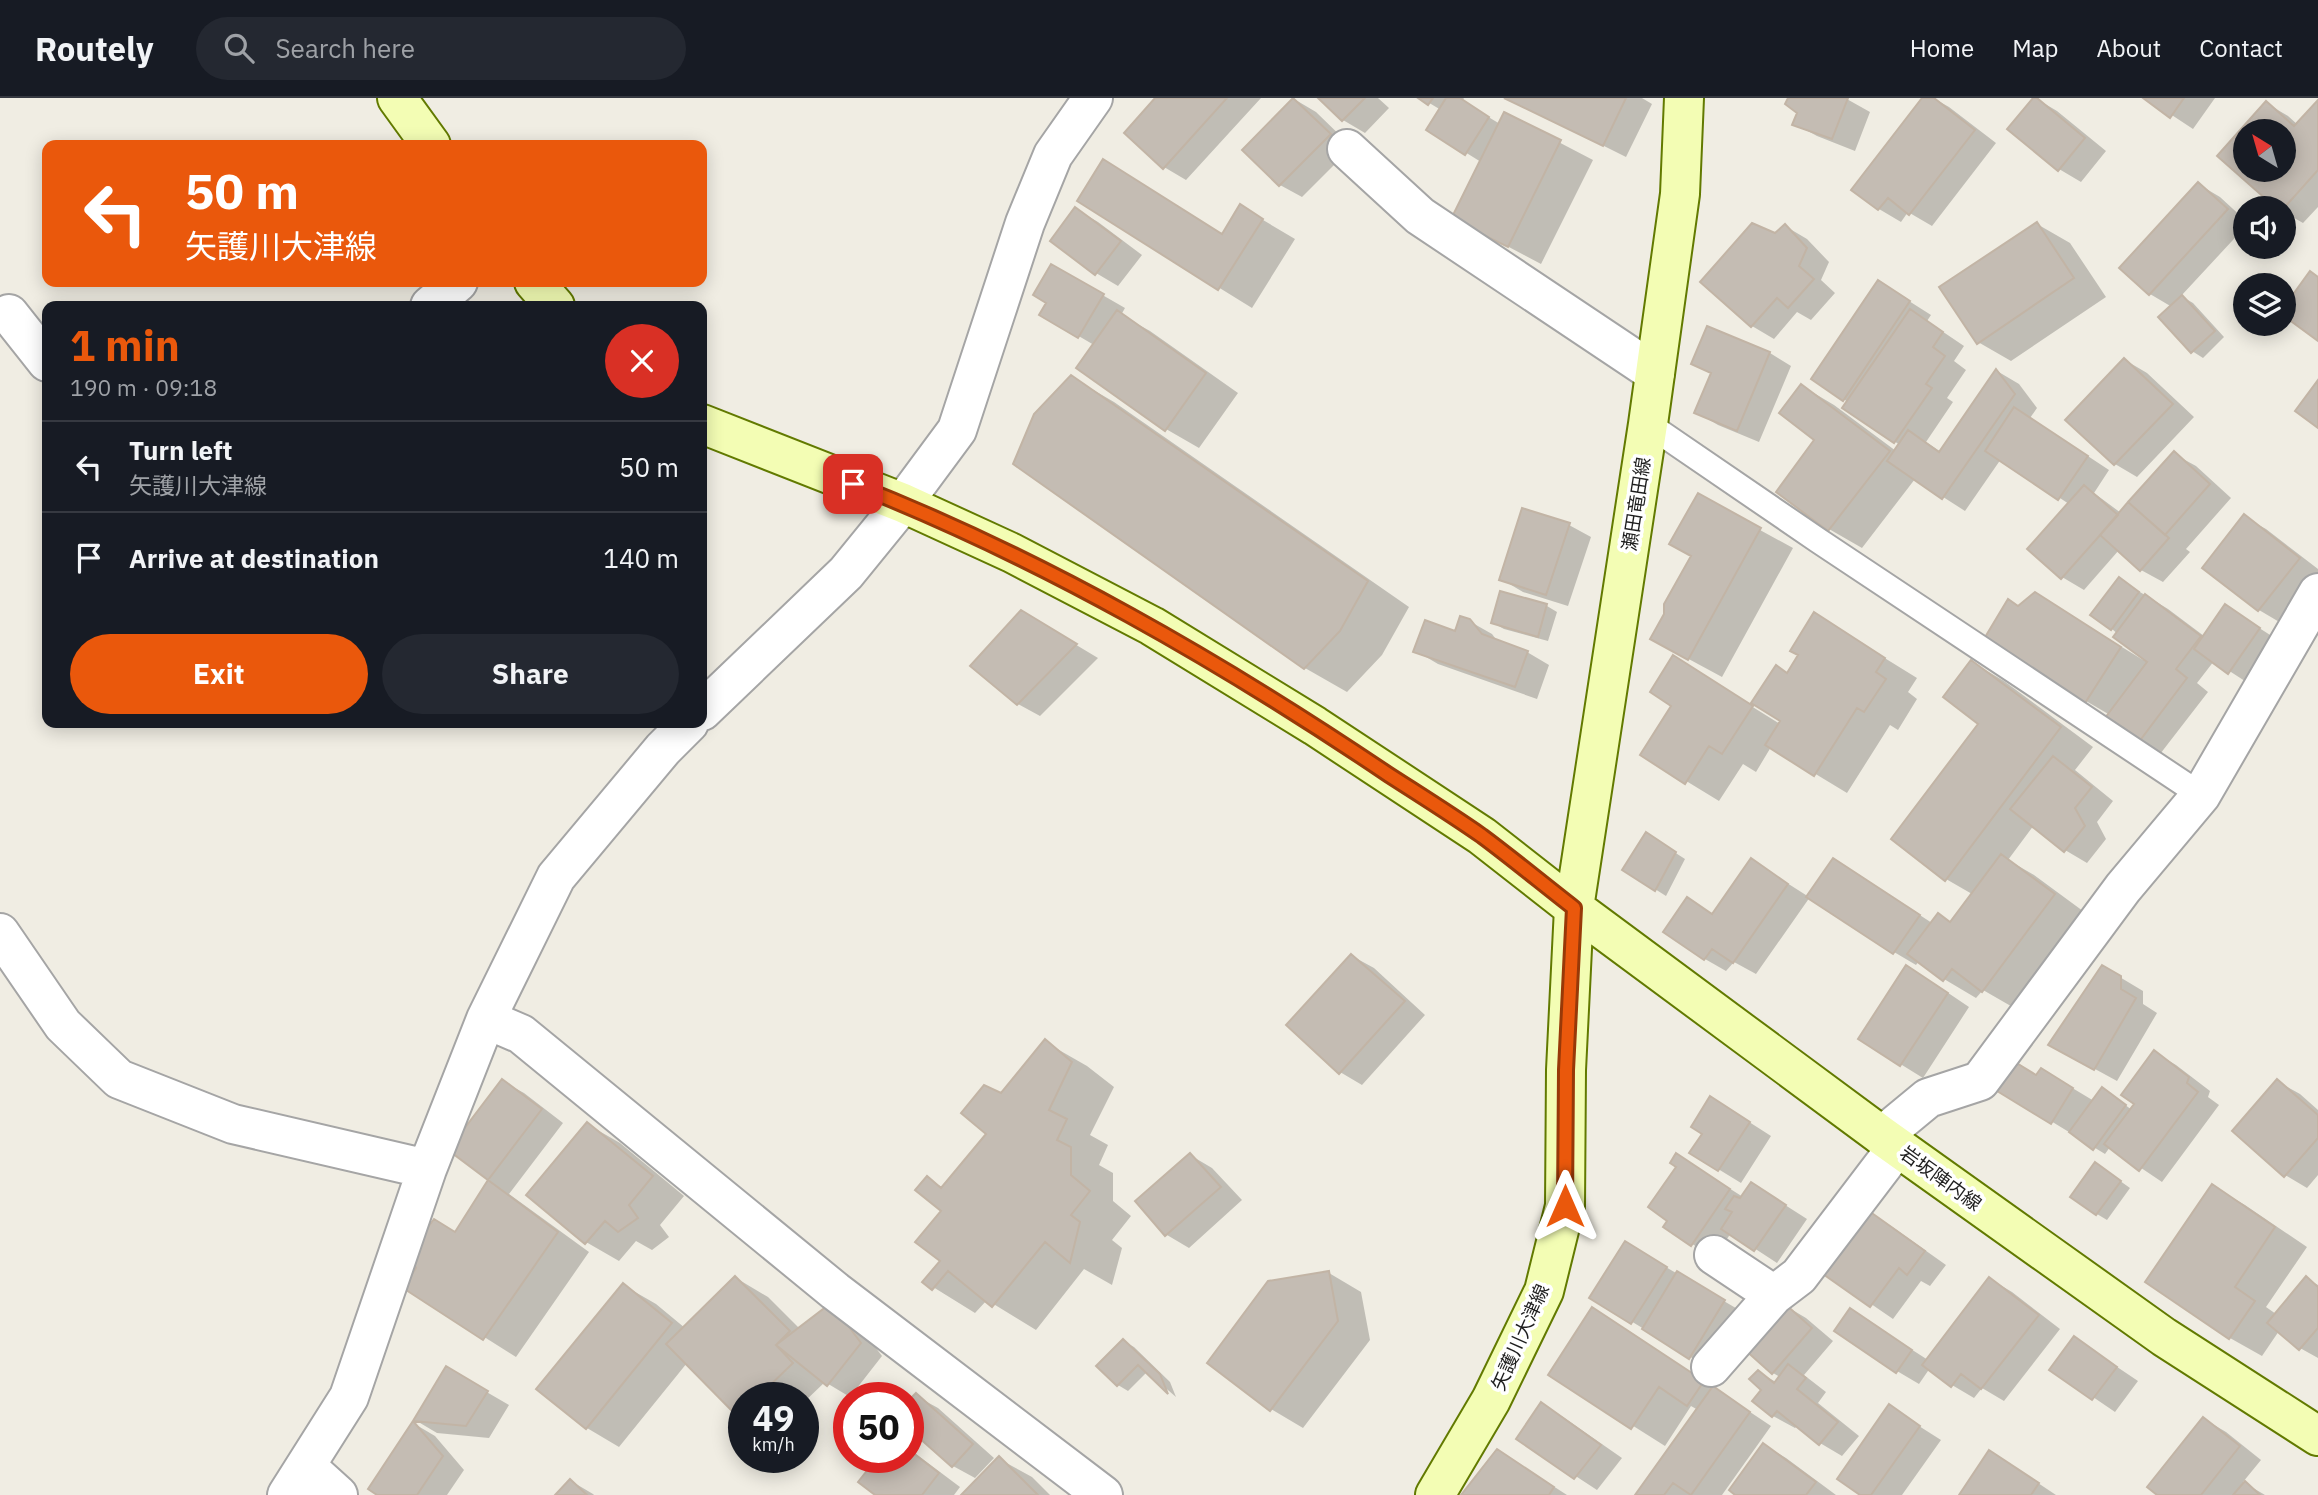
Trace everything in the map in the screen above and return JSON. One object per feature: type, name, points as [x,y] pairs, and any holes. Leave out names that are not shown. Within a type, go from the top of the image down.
[{"type":"main road","points":[[397,98],[427,140]]},
{"type":"main road","name":"瀬田竜田線","points":[[1574,908],[1648,424],[1680,194],[1684,98]]},
{"type":"main road","points":[[538,287],[551,301]]},
{"type":"main road","points":[[707,426],[903,503],[1012,552],[1152,626],[1315,726],[1482,836],[1574,908]]},
{"type":"main road","name":"岩坂陣内線","points":[[1574,908],[1889,1141],[2164,1337],[2318,1436]]},
{"type":"main road","name":"矢護川大津線","points":[[1435,1495],[1492,1400],[1544,1291],[1565,1206],[1566,1070],[1574,908]]},
{"type":"street","points":[[707,706],[846,573],[903,503],[957,430],[1025,223],[1043,178],[1053,155],[1093,98]]},
{"type":"street","points":[[1347,149],[1420,216],[1655,373]]},
{"type":"street","points":[[436,301],[452,287]]},
{"type":"street","points":[[9,314],[42,356]]},
{"type":"street","points":[[1711,1367],[1773,1295],[1800,1276],[1889,1141],[1928,1098],[1980,1081],[2123,888],[2201,795],[2318,593]]},
{"type":"street","points":[[338,1495],[296,1480],[349,1397],[427,1170],[486,1019],[556,877],[663,749],[685,728]]},
{"type":"street","points":[[0,933],[63,1025],[119,1079],[233,1125],[427,1170]]},
{"type":"street","points":[[486,1019],[521,1034],[835,1291],[1103,1495]]},
{"type":"street","points":[[1714,1255],[1773,1295]]},
{"type":"lane","points":[[1648,424],[2201,795]]},
{"type":"building","points":[[1155,98],[1227,98],[1163,169],[1124,133]]},
{"type":"building","points":[[1293,98],[1331,134],[1279,186],[1242,150]]},
{"type":"building","points":[[1318,98],[1365,98],[1342,121]]},
{"type":"building","points":[[1418,98],[1433,98],[1428,105]]},
{"type":"building","points":[[1446,98],[1460,98],[1489,117],[1465,155],[1426,130]]},
{"type":"building","points":[[1504,98],[1626,98],[1603,146]]},
{"type":"building","points":[[1788,98],[1848,98],[1832,139],[1792,125],[1797,113],[1785,104]]},
{"type":"building","points":[[1922,98],[1934,98],[1975,130],[1909,215],[1888,198],[1878,210],[1851,190]]},
{"type":"building","points":[[2033,98],[2037,98],[2085,138],[2058,171],[2007,129]]},
{"type":"building","points":[[2143,98],[2184,98],[2170,118]]},
{"type":"building","points":[[2318,100],[2318,170],[2295,196],[2262,196],[2246,182],[2296,182],[2296,124]]},
{"type":"building","points":[[2266,101],[2286,119],[2250,119]]},
{"type":"building","points":[[1504,112],[1561,140],[1508,247],[1451,219]]},
{"type":"building","points":[[2233,138],[2233,170],[2217,156]]},
{"type":"building","points":[[1103,159],[1222,234],[1240,204],[1263,219],[1218,290],[1077,201]]},
{"type":"building","points":[[2198,182],[2228,209],[2149,295],[2119,268]]},
{"type":"building","points":[[1075,207],[1121,241],[1095,275],[1050,241]]},
{"type":"building","points":[[2037,222],[2074,278],[1977,344],[1939,287]]},
{"type":"building","points":[[1752,223],[1775,233],[1785,224],[1807,248],[1799,266],[1814,279],[1788,308],[1777,298],[1751,327],[1700,282]]},
{"type":"building","points":[[1051,264],[1104,294],[1078,338],[1039,315],[1046,303],[1033,295]]},
{"type":"building","points":[[2310,271],[2318,277],[2318,341],[2296,325],[2296,290]]},
{"type":"building","points":[[1878,280],[1910,301],[1843,401],[1811,379]]},
{"type":"building","points":[[2182,295],[2215,331],[2191,353],[2158,317]]},
{"type":"building","points":[[1910,309],[1943,332],[1933,347],[1945,356],[1926,384],[1932,388],[1894,443],[1842,408]]},
{"type":"building","points":[[1117,310],[1206,373],[1165,431],[1076,368]]},
{"type":"building","points":[[1707,326],[1770,352],[1737,431],[1694,413],[1711,373],[1691,364]]},
{"type":"building","points":[[2124,358],[2173,404],[2114,465],[2065,420]]},
{"type":"building","points":[[1996,369],[2015,394],[1942,499],[1887,461],[1908,430],[1939,452]]},
{"type":"building","points":[[1071,375],[1368,581],[1340,631],[1304,669],[1013,464],[1034,414]]},
{"type":"building","points":[[2318,380],[2318,428],[2295,411]]},
{"type":"building","points":[[1801,384],[1890,451],[1828,531],[1776,492],[1814,440],[1779,413]]},
{"type":"building","points":[[2014,407],[2088,456],[2058,500],[1985,451]]},
{"type":"building","points":[[2174,451],[2210,484],[2165,535],[2128,502]]},
{"type":"building","points":[[2084,485],[2118,515],[2061,579],[2027,549]]},
{"type":"building","points":[[1698,493],[1761,528],[1688,660],[1650,639],[1664,614],[1664,604],[1691,556],[1669,544]]},
{"type":"building","points":[[2128,502],[2169,538],[2140,571],[2100,535]]},
{"type":"building","points":[[1522,508],[1570,523],[1546,595],[1499,580]]},
{"type":"building","points":[[2244,514],[2300,558],[2258,611],[2202,568]]},
{"type":"building","points":[[2119,577],[2139,592],[2111,630],[2090,615]]},
{"type":"building","points":[[1500,591],[1547,604],[1538,637],[1491,623]]},
{"type":"building","points":[[2035,592],[2121,647],[2085,703],[1984,639],[2008,599],[2018,606]]},
{"type":"building","points":[[2145,594],[2201,636],[2176,669],[2187,678],[2135,747],[2102,722],[2147,662],[2113,637]]},
{"type":"building","points":[[2225,604],[2260,628],[2228,674],[2194,649]]},
{"type":"building","points":[[1021,610],[1077,644],[1017,705],[970,666]]},
{"type":"building","points":[[1814,612],[1885,658],[1876,672],[1886,679],[1864,712],[1857,708],[1814,776],[1765,745],[1780,721],[1751,703],[1776,665],[1787,673],[1798,655],[1790,651]]},
{"type":"building","points":[[1460,616],[1470,619],[1482,634],[1528,651],[1515,687],[1413,652],[1425,620],[1455,631]]},
{"type":"building","points":[[1673,655],[1753,706],[1722,754],[1709,746],[1685,784],[1640,755],[1671,706],[1650,692]]},
{"type":"building","points":[[1971,660],[2061,727],[1945,881],[1891,839],[1978,724],[1943,697]]},
{"type":"building","points":[[2053,756],[2092,787],[2075,808],[2085,826],[2064,852],[2010,809]]},
{"type":"building","points":[[1646,832],[1676,852],[1655,891],[1622,870]]},
{"type":"building","points":[[2001,854],[2055,894],[1982,992],[1952,969],[1943,981],[1907,954],[1938,913],[1950,922]]},
{"type":"building","points":[[1751,858],[1788,884],[1733,963],[1712,949],[1704,960],[1663,932],[1687,897],[1712,914]]},
{"type":"building","points":[[1833,858],[1920,915],[1893,954],[1806,897]]},
{"type":"building","points":[[1351,954],[1405,1001],[1339,1074],[1286,1025]]},
{"type":"building","points":[[1906,965],[1948,993],[1900,1066],[1858,1039]]},
{"type":"building","points":[[2102,965],[2121,976],[2121,989],[2136,998],[2094,1070],[2048,1045]]},
{"type":"building","points":[[1045,1039],[1072,1062],[1049,1110],[1067,1119],[1057,1140],[1071,1147],[1071,1175],[1090,1191],[1071,1215],[1080,1222],[1070,1263],[1045,1242],[992,1307],[948,1271],[932,1290],[922,1282],[940,1261],[915,1242],[941,1211],[915,1190],[927,1176],[941,1188],[986,1134],[961,1113],[984,1085],[1001,1093]]},
{"type":"building","points":[[2154,1050],[2189,1077],[2187,1083],[2198,1092],[2139,1171],[2104,1144],[2134,1104],[2121,1095]]},
{"type":"building","points":[[2015,1062],[2036,1075],[2041,1068],[2073,1088],[2051,1124],[1997,1091]]},
{"type":"building","points":[[502,1079],[542,1109],[488,1180],[448,1150]]},
{"type":"building","points":[[2277,1079],[2318,1115],[2318,1138],[2284,1177],[2232,1131]]},
{"type":"building","points":[[2102,1087],[2126,1105],[2093,1150],[2069,1132]]},
{"type":"building","points":[[1710,1096],[1750,1122],[1718,1171],[1689,1153],[1702,1134],[1691,1127]]},
{"type":"building","points":[[587,1122],[653,1176],[629,1205],[638,1218],[618,1232],[605,1221],[585,1244],[526,1195]]},
{"type":"building","points":[[1190,1153],[1221,1187],[1165,1236],[1135,1201]]},
{"type":"building","points":[[1676,1153],[1730,1189],[1691,1246],[1663,1227],[1667,1221],[1648,1207],[1676,1167],[1670,1163]]},
{"type":"building","points":[[2095,1162],[2121,1181],[2096,1215],[2070,1197]]},
{"type":"building","points":[[488,1180],[558,1232],[483,1340],[403,1288],[416,1268],[410,1252],[434,1219],[455,1232]]},
{"type":"building","points":[[1751,1182],[1786,1205],[1754,1251],[1721,1229],[1732,1212],[1725,1209],[1734,1196],[1740,1198]]},
{"type":"building","points":[[2212,1184],[2275,1227],[2235,1287],[2255,1301],[2229,1339],[2145,1282]]},
{"type":"building","points":[[1869,1211],[1925,1251],[1907,1275],[1899,1268],[1870,1307],[1823,1274]]},
{"type":"building","points":[[1625,1241],[1667,1267],[1631,1324],[1589,1298]]},
{"type":"building","points":[[1329,1271],[1338,1321],[1270,1411],[1207,1363],[1268,1281]]},
{"type":"building","points":[[1677,1271],[1725,1300],[1689,1359],[1642,1329]]},
{"type":"building","points":[[735,1276],[790,1331],[776,1345],[793,1363],[773,1382],[728,1382],[728,1407],[666,1344]]},
{"type":"building","points":[[2306,1276],[2318,1287],[2318,1328],[2299,1350],[2267,1323]]},
{"type":"building","points":[[1989,1277],[2039,1315],[1981,1389],[1961,1374],[1951,1387],[1922,1365]]},
{"type":"building","points":[[623,1283],[672,1323],[586,1429],[536,1389]]},
{"type":"building","points":[[831,1303],[861,1343],[827,1386],[776,1345]]},
{"type":"building","points":[[1784,1303],[1812,1328],[1772,1374],[1744,1349]]},
{"type":"building","points":[[1592,1307],[1704,1381],[1687,1406],[1659,1387],[1631,1429],[1548,1375]]},
{"type":"building","points":[[1850,1308],[1912,1350],[1896,1373],[1834,1331]]},
{"type":"building","points":[[2074,1336],[2117,1367],[2092,1400],[2049,1370]]},
{"type":"building","points":[[1123,1339],[1160,1374],[1168,1394],[1138,1365],[1117,1386],[1096,1366]]},
{"type":"building","points":[[1788,1364],[1806,1378],[1797,1389],[1838,1422],[1819,1445],[1777,1411],[1772,1417],[1752,1401],[1761,1390],[1749,1379],[1758,1370],[1774,1383]]},
{"type":"building","points":[[446,1366],[488,1391],[466,1426],[413,1421]]},
{"type":"building","points":[[1713,1386],[1750,1412],[1691,1495],[1673,1483],[1664,1495],[1635,1495]]},
{"type":"building","points":[[924,1400],[973,1444],[952,1467],[924,1442]]},
{"type":"building","points":[[1541,1402],[1601,1445],[1574,1479],[1516,1439]]},
{"type":"building","points":[[1889,1404],[1920,1426],[1871,1495],[1860,1495],[1837,1479]]},
{"type":"building","points":[[2203,1417],[2240,1446],[2201,1495],[2157,1495],[2147,1487]]},
{"type":"building","points":[[413,1421],[443,1456],[417,1495],[377,1495],[368,1489]]},
{"type":"building","points":[[1763,1443],[1816,1482],[1806,1495],[1735,1495],[1729,1490]]},
{"type":"building","points":[[1497,1449],[1554,1487],[1549,1495],[1461,1495]]},
{"type":"building","points":[[1989,1450],[2039,1483],[2031,1495],[1959,1495]]},
{"type":"building","points":[[999,1456],[1038,1495],[961,1495]]},
{"type":"building","points":[[924,1461],[939,1473],[922,1495],[875,1495],[858,1482],[865,1473],[924,1473]]},
{"type":"building","points":[[570,1479],[587,1495],[555,1495]]},
{"type":"building","points":[[2245,1481],[2260,1495],[2233,1495]]},
{"type":"route","points":[[853,484],[903,503],[1012,552],[1152,626],[1315,726],[1482,836],[1574,908],[1566,1070],[1565,1206]]}]
